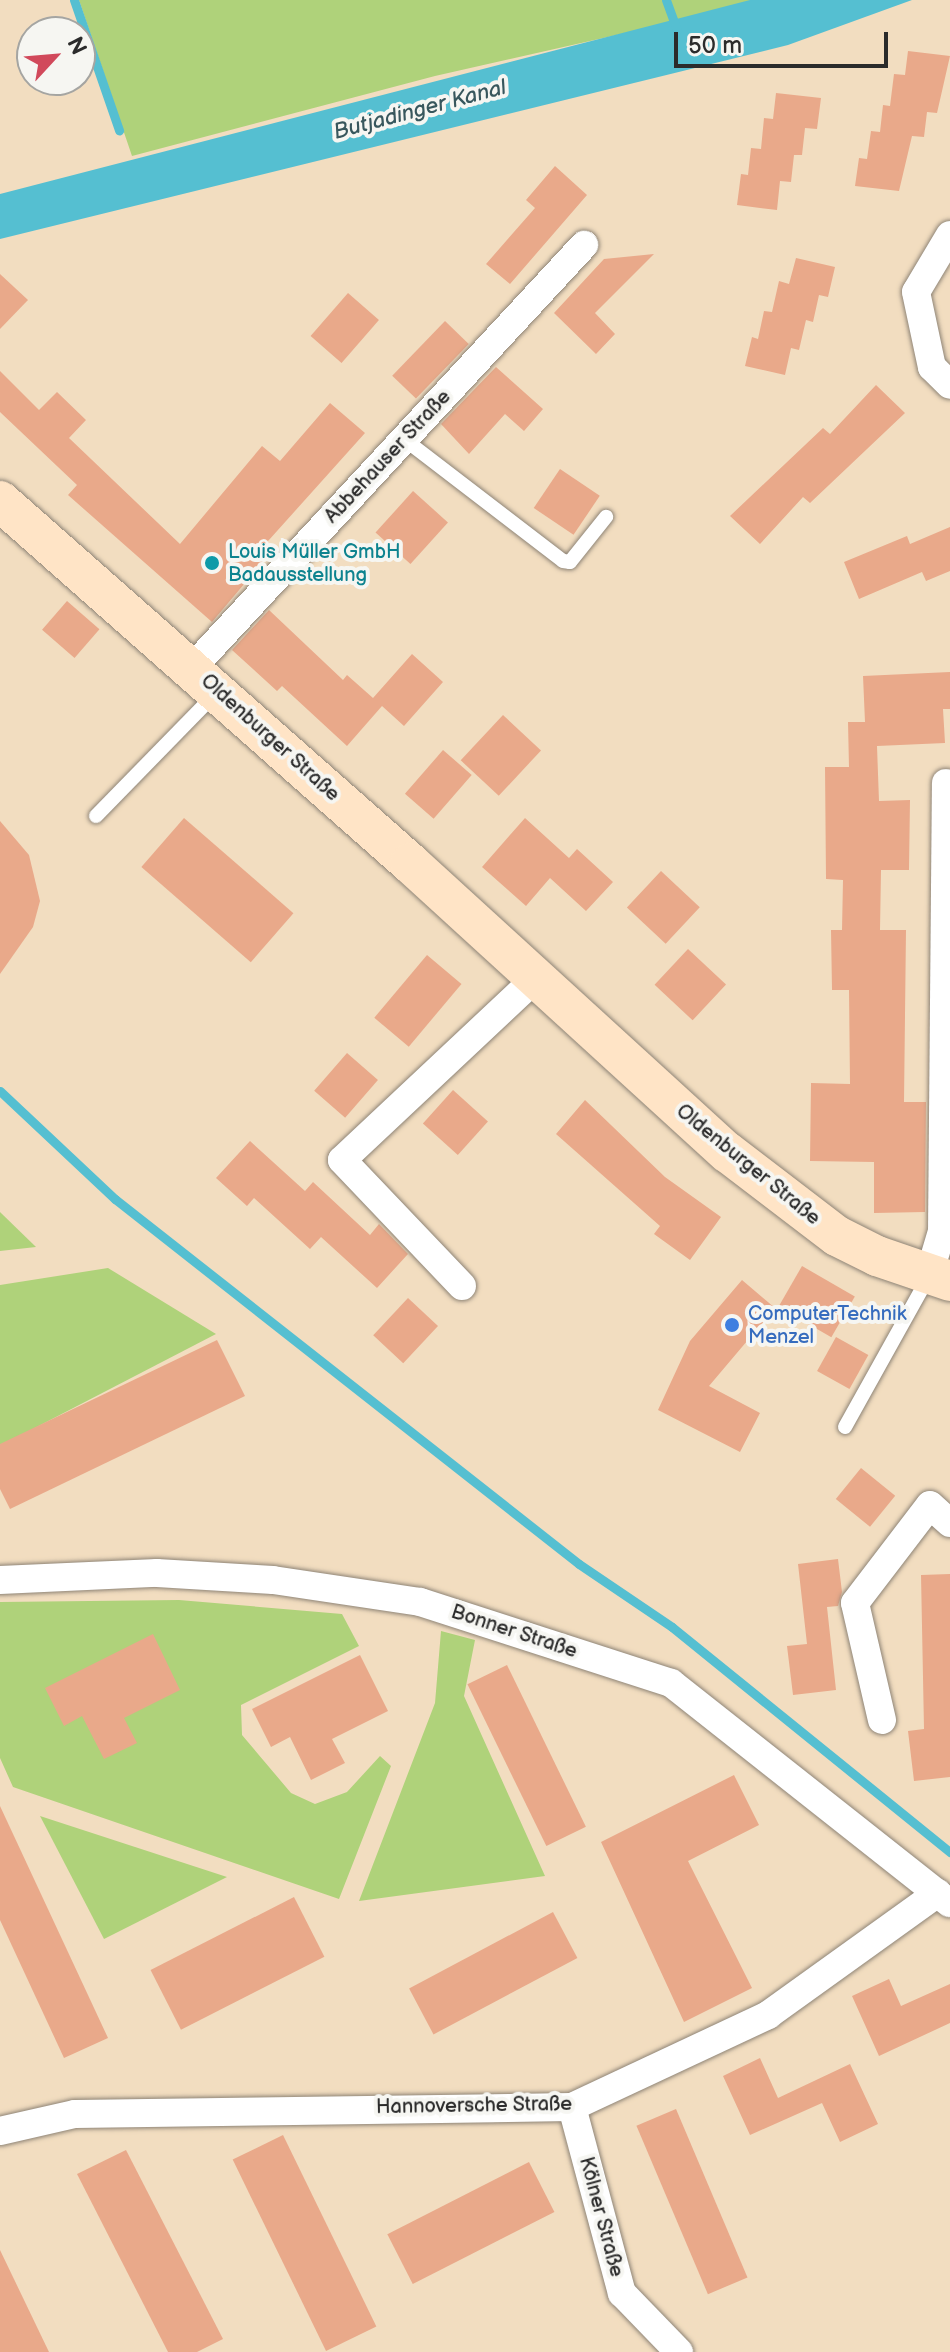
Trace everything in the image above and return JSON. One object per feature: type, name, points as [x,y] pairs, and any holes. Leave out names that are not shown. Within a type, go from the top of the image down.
[{"type":"street","points":[[950,235],[916,292],[932,367],[950,385]]},
{"type":"street","name":"Abbehauser Straße","points":[[205,679],[404,439],[584,245]]},
{"type":"street","name":"Oldenburger Straße","points":[[0,501],[205,679],[534,980],[801,1213],[877,1256],[940,1278]]},
{"type":"street","points":[[940,1278],[946,783]]},
{"type":"street","points":[[462,1286],[342,1160],[534,980]]},
{"type":"street","points":[[882,1720],[855,1603],[930,1505],[950,1523]]},
{"type":"street","name":"Bonner Straße","points":[[0,1580],[157,1573],[273,1580],[420,1602],[671,1683],[944,1898]]},
{"type":"street","name":"Hannoversche Straße","points":[[0,2131],[75,2114],[572,2107],[768,2015],[944,1898]]},
{"type":"street","name":"Kölner Straße","points":[[572,2107],[622,2293],[679,2352]]},
{"type":"lane","points":[[404,439],[563,561],[570,562],[606,517]]},
{"type":"lane","points":[[96,816],[205,679]]},
{"type":"lane","points":[[845,1427],[940,1278]]},
{"type":"green space","points":[[79,0],[772,0],[435,76],[132,156],[96,50],[96,16],[84,16]]},
{"type":"green space","points":[[0,1212],[36,1247],[0,1251]]},
{"type":"green space","points":[[108,1268],[216,1334],[0,1446],[0,1285]]},
{"type":"green space","points":[[179,1600],[342,1614],[359,1646],[241,1705],[242,1735],[291,1793],[315,1804],[347,1792],[380,1756],[391,1766],[339,1899],[13,1787],[0,1758],[0,1602]]},
{"type":"green space","points":[[441,1631],[475,1640],[464,1696],[545,1876],[359,1901],[435,1703]]},
{"type":"green space","points":[[40,1816],[227,1877],[104,1939]]},
{"type":"water","name":"Butjadinger Kanal","points":[[750,0],[912,0],[788,45],[0,239],[0,194]]},
{"type":"building","points":[[908,51],[950,56],[937,113],[927,112],[924,137],[912,136],[899,191],[855,186],[859,158],[867,159],[871,131],[880,132],[883,105],[890,106],[894,74],[905,75]]},
{"type":"building","points":[[776,93],[821,98],[817,129],[805,128],[802,155],[794,155],[791,182],[780,181],[777,210],[737,205],[741,174],[748,175],[751,148],[761,149],[764,118],[773,119]]},
{"type":"building","points":[[555,166],[587,195],[510,284],[486,264],[535,208],[526,200]]},
{"type":"building","points":[[654,254],[595,313],[615,334],[596,354],[554,313],[604,259]]},
{"type":"building","points":[[796,258],[835,267],[828,297],[819,295],[813,322],[806,320],[799,350],[791,348],[785,375],[745,366],[752,337],[758,339],[764,311],[772,312],[779,281],[789,284]]},
{"type":"building","points":[[0,274],[28,300],[0,329]]},
{"type":"building","points":[[348,293],[379,320],[342,363],[311,336]]},
{"type":"building","points":[[445,321],[469,344],[416,399],[392,376]]},
{"type":"building","points":[[496,367],[543,409],[524,431],[505,414],[469,454],[441,424]]},
{"type":"building","points":[[0,371],[39,410],[57,392],[86,420],[69,438],[180,544],[262,446],[280,461],[330,403],[365,433],[260,550],[267,557],[212,622],[68,495],[77,485],[0,412]]},
{"type":"building","points":[[876,385],[905,413],[810,503],[803,497],[760,544],[730,516],[823,428],[830,434]]},
{"type":"building","points":[[560,469],[600,496],[574,535],[534,508]]},
{"type":"building","points":[[413,491],[448,522],[410,564],[376,533]]},
{"type":"building","points":[[950,527],[950,571],[926,581],[922,572],[859,599],[844,562],[907,536],[910,544]]},
{"type":"building","points":[[67,601],[99,629],[75,658],[42,630]]},
{"type":"building","points":[[269,610],[343,680],[347,675],[373,698],[412,654],[443,682],[404,726],[382,706],[347,746],[282,686],[277,691],[232,650]]},
{"type":"building","points":[[950,672],[950,709],[943,709],[945,743],[877,746],[879,801],[910,800],[909,870],[881,870],[880,930],[906,930],[904,1102],[926,1102],[925,1212],[874,1213],[874,1162],[810,1161],[811,1083],[850,1084],[849,990],[832,990],[831,930],[842,930],[843,880],[826,879],[825,767],[849,767],[848,722],[865,722],[863,676]]},
{"type":"building","points":[[503,715],[541,750],[499,796],[461,760]]},
{"type":"building","points":[[443,750],[472,775],[434,819],[405,794]]},
{"type":"building","points":[[184,818],[293,913],[251,962],[141,867]]},
{"type":"building","points":[[525,818],[569,858],[577,849],[613,882],[586,911],[550,878],[526,906],[482,867]]},
{"type":"building","points":[[0,821],[29,855],[40,901],[33,927],[0,974]]},
{"type":"building","points":[[661,871],[700,907],[666,944],[627,908]]},
{"type":"building","points":[[688,949],[726,984],[693,1020],[655,985]]},
{"type":"building","points":[[427,955],[461,984],[409,1047],[374,1018]]},
{"type":"building","points":[[347,1053],[378,1080],[345,1118],[314,1091]]},
{"type":"building","points":[[453,1090],[488,1121],[458,1155],[423,1123]]},
{"type":"building","points":[[585,1100],[665,1177],[721,1217],[690,1260],[654,1234],[660,1226],[556,1134]]},
{"type":"building","points":[[250,1141],[305,1191],[313,1182],[370,1235],[379,1224],[408,1254],[377,1288],[321,1237],[310,1249],[254,1198],[247,1206],[216,1178]]},
{"type":"building","points":[[802,1266],[855,1296],[831,1337],[778,1307]]},
{"type":"building","points":[[742,1280],[775,1308],[709,1386],[760,1413],[740,1452],[658,1410],[690,1341]]},
{"type":"building","points":[[408,1298],[438,1326],[403,1363],[373,1335]]},
{"type":"building","points":[[836,1337],[868,1355],[849,1389],[817,1371]]},
{"type":"building","points":[[217,1340],[245,1396],[10,1509],[0,1489],[0,1444]]},
{"type":"building","points":[[861,1468],[895,1496],[870,1527],[836,1499]]},
{"type":"building","points":[[838,1559],[842,1592],[838,1606],[827,1607],[836,1690],[793,1695],[787,1646],[807,1644],[798,1564]]},
{"type":"building","points":[[950,1574],[950,1777],[914,1781],[908,1731],[924,1729],[921,1575]]},
{"type":"building","points":[[153,1634],[180,1690],[124,1718],[137,1743],[104,1759],[82,1716],[64,1726],[45,1688]]},
{"type":"building","points":[[360,1655],[388,1711],[332,1739],[345,1763],[311,1780],[290,1737],[271,1747],[252,1709]]},
{"type":"building","points":[[507,1665],[586,1827],[546,1846],[467,1684]]},
{"type":"building","points":[[734,1775],[759,1825],[688,1861],[752,1988],[684,2022],[601,1842]]},
{"type":"building","points":[[0,1806],[108,2038],[64,2058],[0,1920]]},
{"type":"building","points":[[294,1897],[324,1957],[181,2030],[151,1970]]},
{"type":"building","points":[[553,1912],[577,1958],[433,2034],[409,1989]]},
{"type":"building","points":[[889,1979],[901,2006],[950,1984],[950,2023],[879,2056],[852,1996]]},
{"type":"building","points":[[760,2058],[778,2098],[850,2064],[878,2124],[840,2142],[822,2103],[750,2135],[723,2076]]},
{"type":"building","points":[[676,2109],[748,2277],[708,2294],[636,2126]]},
{"type":"building","points":[[283,2135],[376,2326],[326,2351],[233,2160]]},
{"type":"building","points":[[126,2150],[223,2339],[197,2352],[168,2352],[77,2174]]},
{"type":"building","points":[[529,2162],[554,2212],[413,2284],[387,2234]]},
{"type":"building","points":[[0,2250],[49,2352],[0,2352]]},
{"type":"waterway","points":[[74,0],[119,130]]},
{"type":"waterway","points":[[666,0],[677,30]]},
{"type":"waterway","points":[[0,1091],[115,1199],[579,1564],[672,1627],[950,1852]]},
{"type":"place","name":"Louis Müller GmbH Badausstellung","points":[[212,563]]},
{"type":"place","name":"ComputerTechnik Menzel","points":[[732,1325]]}]
